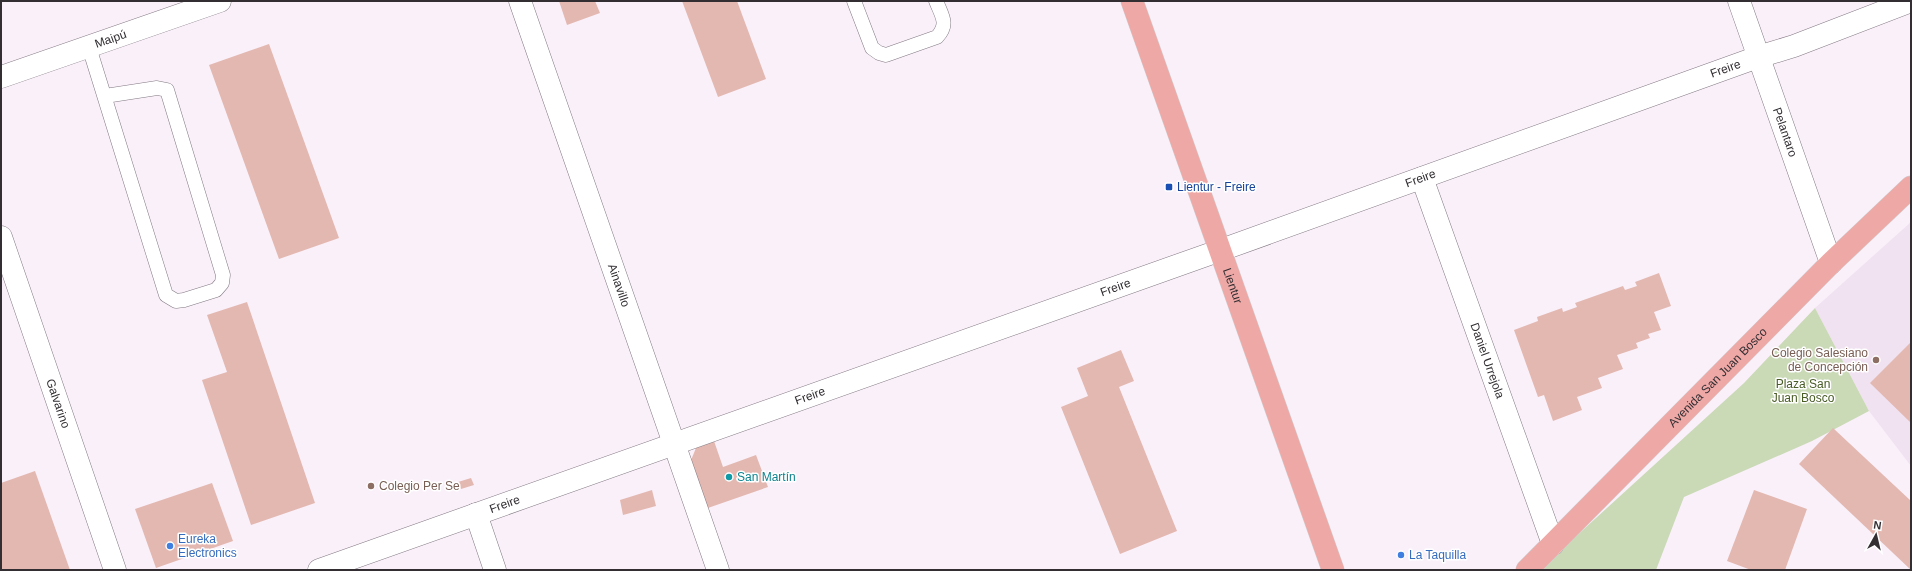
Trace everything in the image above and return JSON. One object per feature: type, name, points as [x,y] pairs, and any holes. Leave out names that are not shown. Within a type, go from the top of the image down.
[{"type":"main road","name":"Maipú","points":[[1,77],[220,1]]},
{"type":"main road","name":"Ainavillo","points":[[520,1],[718,570]]},
{"type":"main road","name":"Lientur","points":[[1132,1],[1333,570]]},
{"type":"main road","name":"Pelantaro","points":[[1739,1],[1831,263]]},
{"type":"main road","name":"Freire","points":[[319,570],[1221,250],[1758,57],[1794,46],[1911,1]]},
{"type":"main road","name":"Daniel Urrejola","points":[[1422,178],[1553,544]]},
{"type":"main road","name":"Avenida San Juan Bosco","points":[[1527,570],[1831,263],[1911,187]]},
{"type":"main road","name":"Galvarino","points":[[1,237],[115,570]]},
{"type":"main road","points":[[476,514],[495,570]]},
{"type":"lane","points":[[854,1],[872,48],[879,53],[886,55],[937,37],[944,30],[944,23],[936,1]]},
{"type":"lane","points":[[89,47],[166,295],[176,301],[216,290],[222,283],[223,275],[167,90],[157,88],[105,96]]},
{"type":"shaded area","name":"Colegio Salesiano de Concepción","points":[[1911,222],[1911,466],[1869,411],[1815,308]]},
{"type":"green space","name":"Plaza San Juan Bosco","points":[[1815,308],[1869,411],[1812,441],[1684,497],[1656,570],[1539,570],[1744,383]]},
{"type":"building","points":[[559,1],[595,1],[600,13],[567,25]]},
{"type":"building","points":[[682,1],[737,1],[766,79],[718,97]]},
{"type":"building","points":[[269,44],[339,238],[279,259],[209,65]]},
{"type":"building","points":[[1659,273],[1671,306],[1654,312],[1661,330],[1648,334],[1650,338],[1636,343],[1638,348],[1617,355],[1623,369],[1598,378],[1602,388],[1577,397],[1582,410],[1553,421],[1544,395],[1538,397],[1514,330],[1538,321],[1537,317],[1562,308],[1563,312],[1577,307],[1575,303],[1623,286],[1625,290],[1637,286],[1635,282]]},
{"type":"building","points":[[247,302],[315,503],[251,525],[202,380],[227,372],[207,315]]},
{"type":"building","points":[[1911,342],[1911,423],[1870,383]]},
{"type":"building","points":[[1121,350],[1134,381],[1119,387],[1177,531],[1120,554],[1061,407],[1088,396],[1077,368]]},
{"type":"building","points":[[1833,428],[1911,501],[1911,570],[1799,464]]},
{"type":"building","name":"San Martín","points":[[714,441],[723,467],[756,455],[768,487],[705,509],[689,465],[696,448]]},
{"type":"building","points":[[35,471],[70,570],[1,570],[1,483]]},
{"type":"building","points":[[471,478],[474,485],[461,489],[458,482]]},
{"type":"building","points":[[212,483],[233,541],[156,568],[135,509]]},
{"type":"building","points":[[652,490],[656,506],[623,515],[620,500]]},
{"type":"building","points":[[1754,490],[1807,509],[1785,570],[1751,570],[1727,561]]},
{"type":"place","name":"Lientur - Freire","points":[[1169,187]]},
{"type":"place","name":"Colegio Salesiano de Concepción","points":[[1876,360]]},
{"type":"place","name":"San Martín","points":[[729,477]]},
{"type":"place","name":"Colegio Per Se","points":[[371,486]]},
{"type":"place","name":"Eureka Electronics","points":[[170,546]]},
{"type":"place","name":"La Taquilla","points":[[1401,555]]}]
